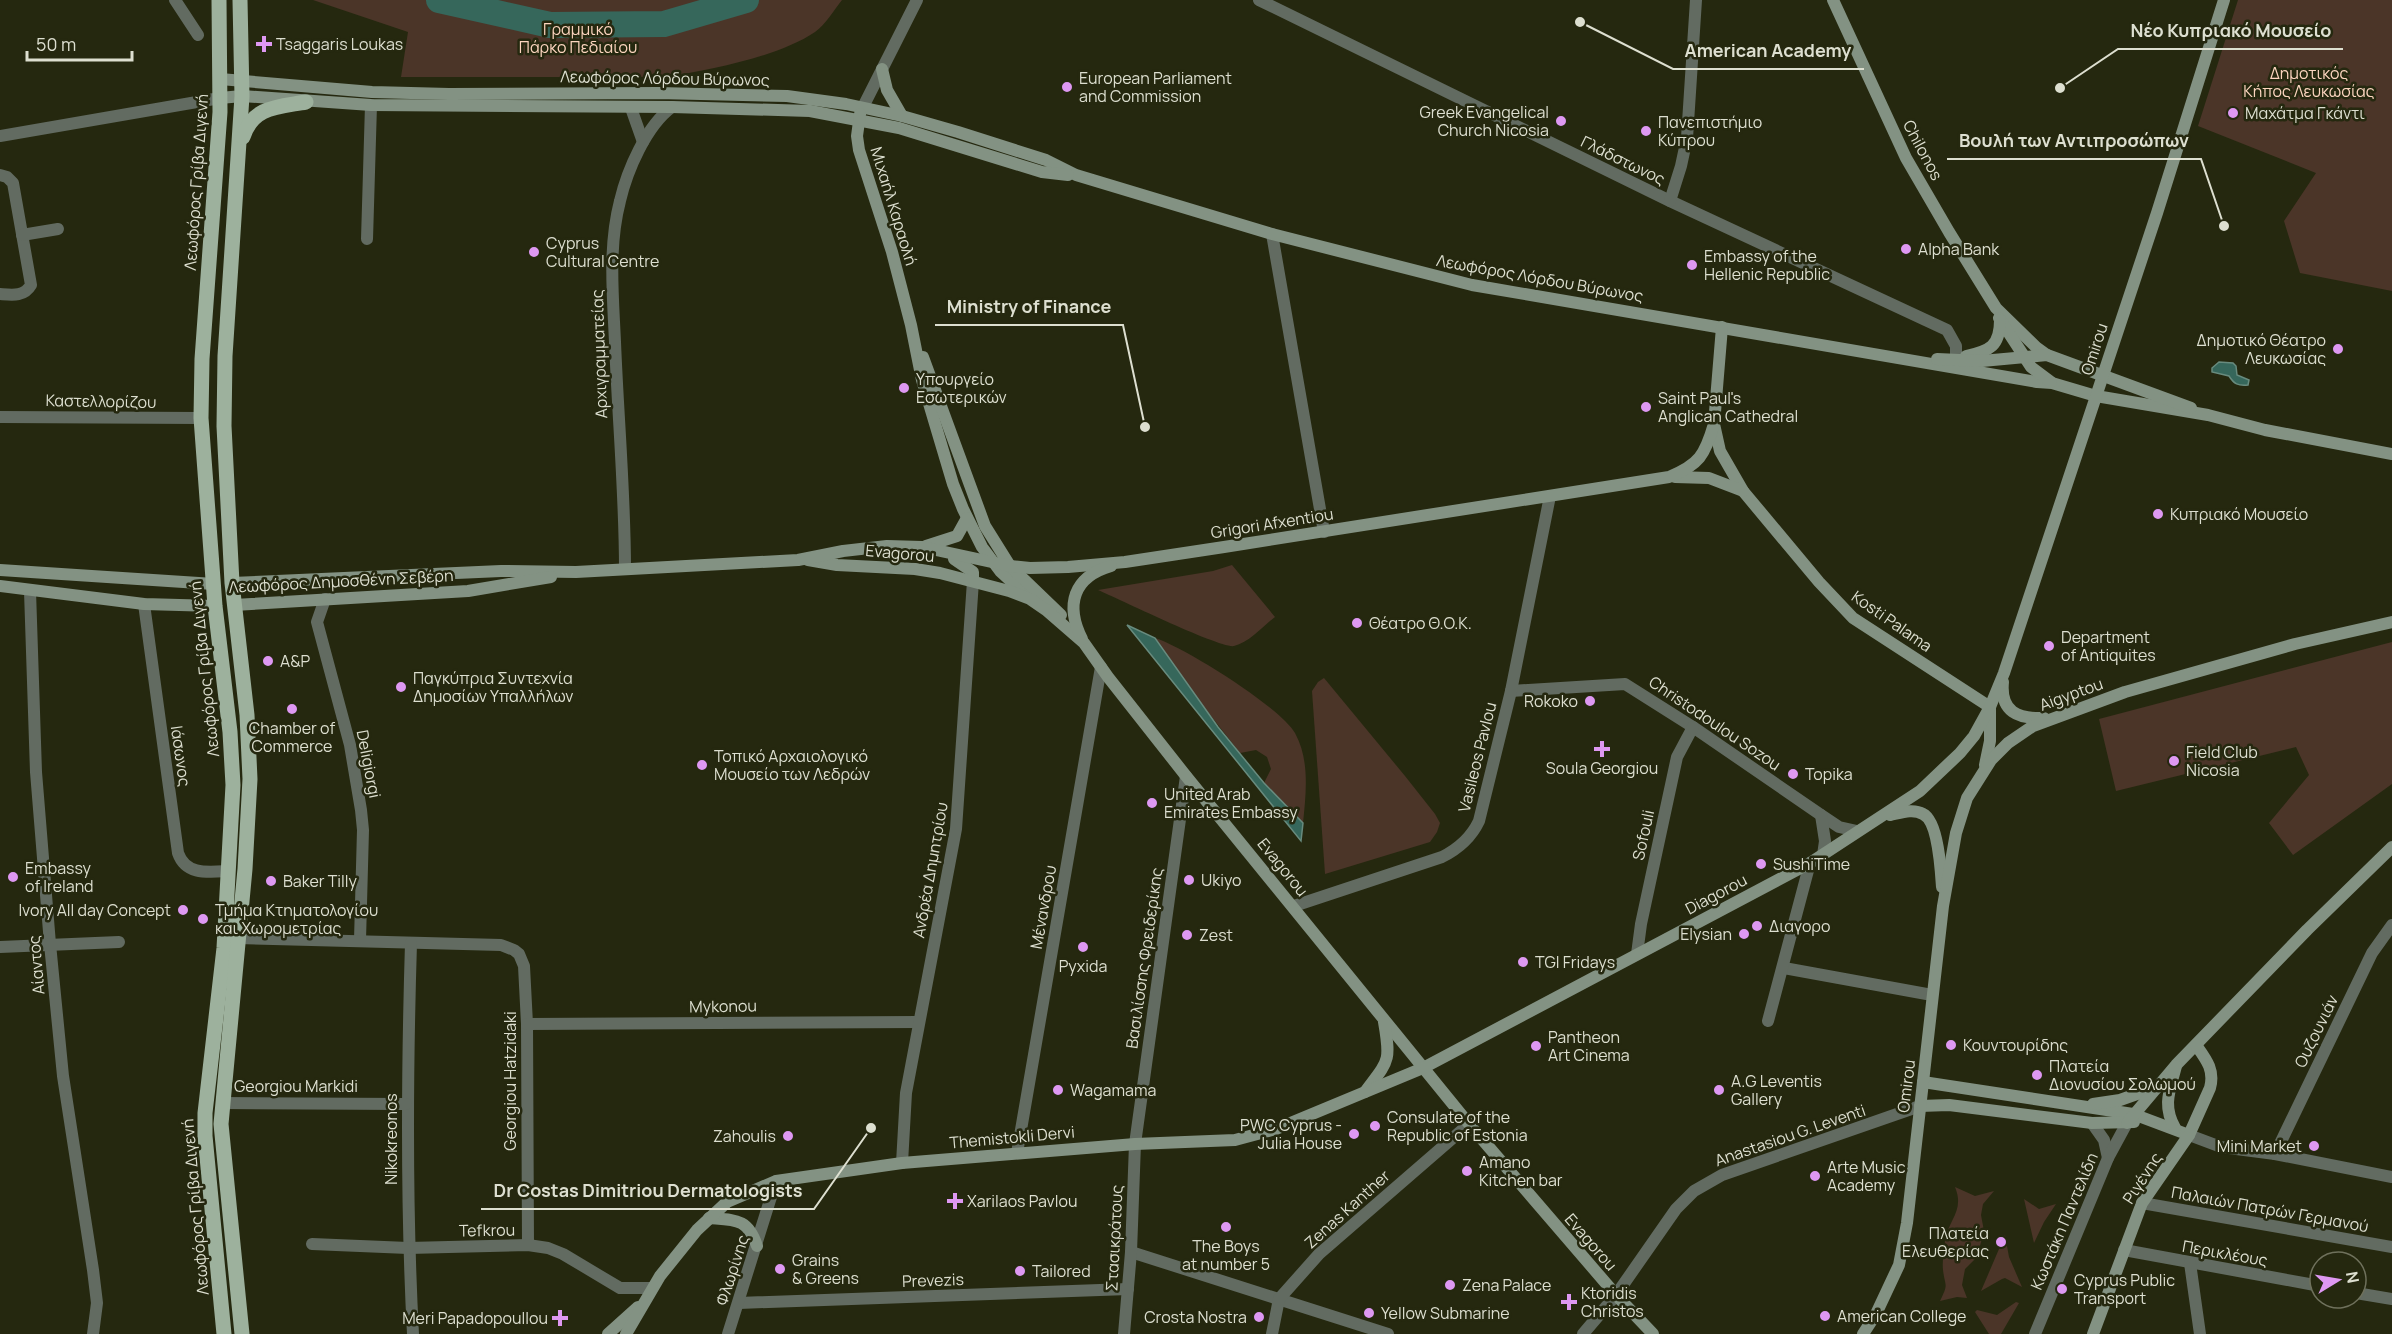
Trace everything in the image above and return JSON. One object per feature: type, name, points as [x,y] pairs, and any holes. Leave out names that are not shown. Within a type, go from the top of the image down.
[{"type":"main road","name":"Λεωφόρος Γρίβα Διγενή","points":[[219,0],[220,98],[202,359],[201,418],[215,606],[230,732],[232,785],[224,948],[205,1113],[224,1334]]},
{"type":"main road","name":"Λεωφόρος Γρίβα Διγενή","points":[[240,0],[242,88],[225,356],[224,426],[232,583],[248,724],[250,779],[245,869],[222,1103],[223,1156],[242,1334]]},
{"type":"main road","name":"Chilonos","points":[[1833,0],[1906,158],[1998,314]]},
{"type":"main road","name":"Omirou","points":[[1990,707],[2004,673],[2103,375],[2224,0]]},
{"type":"main road","points":[[882,69],[887,90],[902,116]]},
{"type":"main road","points":[[220,79],[242,88]]},
{"type":"main road","points":[[220,98],[242,88]]},
{"type":"main road","name":"Λεωφόρος Λόρδου Βύρωνος","points":[[242,88],[306,102],[371,105],[672,107],[902,116],[1046,160],[1076,175],[1272,234],[1472,285],[2052,383],[2096,396],[2208,415]]},
{"type":"main road","name":"Λεωφόρος Λόρδου Βύρωνος","points":[[242,88],[395,93],[658,93],[787,96],[861,113],[899,128],[1042,172],[1076,175]]},
{"type":"main road","points":[[238,152],[247,126],[253,117],[272,109],[306,102]]},
{"type":"main road","name":"Μιχαήλ Καραολή","points":[[861,113],[856,136],[859,150],[892,252],[911,325],[978,508],[1010,566],[1057,609],[1071,631]]},
{"type":"main road","points":[[1998,314],[2047,355]]},
{"type":"main road","points":[[1998,314],[2022,357],[2052,383]]},
{"type":"main road","points":[[1956,359],[1982,352],[1994,344],[1999,333],[1998,314]]},
{"type":"main road","name":"Μιχαήλ Καραολή","points":[[911,325],[930,411],[953,484],[967,519],[992,563],[1030,599]]},
{"type":"main road","name":"Kosti Palama","points":[[1722,327],[1714,424],[1720,451],[1743,491],[1819,582],[1853,618],[1990,707]]},
{"type":"main road","name":"Λεωφόρος Λόρδου Βύρωνος","points":[[1899,358],[1982,361],[2047,355],[2208,415]]},
{"type":"main road","points":[[2208,415],[2265,430],[2392,454]]},
{"type":"main road","name":"Grigori Afxentiou","points":[[808,560],[832,553],[866,548],[922,547],[1010,566],[1048,568],[1125,561],[1324,532],[1669,477],[1690,467],[1701,457],[1708,446],[1714,424]]},
{"type":"main road","name":"Kosti Palama","points":[[1669,477],[1709,478],[1743,491]]},
{"type":"main road","points":[[922,547],[957,536],[967,519]]},
{"type":"main road","points":[[937,550],[966,566],[974,574],[974,581]]},
{"type":"main road","name":"Λεωφόρος Δημοσθένη Σεβέρη","points":[[0,570],[213,584],[501,571],[576,572],[808,560]]},
{"type":"main road","name":"Evagorou","points":[[808,560],[837,565],[915,569],[974,581],[1030,599],[1084,642],[1186,776],[1294,906],[1468,1124],[1616,1295],[1653,1334]]},
{"type":"main road","points":[[1084,642],[1075,623],[1073,612],[1076,592],[1097,572],[1125,561]]},
{"type":"main road","name":"Λεωφόρος Δημοσθένη Σεβέρη","points":[[0,586],[144,604],[215,606],[468,591],[576,572]]},
{"type":"main road","name":"Aigyptou","points":[[1956,833],[1967,798],[1981,773],[2013,739],[2051,718],[2125,692],[2227,663],[2295,644],[2392,622]]},
{"type":"main road","points":[[2004,673],[2002,694],[2013,711],[2024,718],[2051,718]]},
{"type":"main road","points":[[1981,773],[1990,746],[1990,707]]},
{"type":"main road","name":"Diagorou","points":[[1423,1068],[1823,855],[1920,791],[1960,753],[1974,736],[1990,707]]},
{"type":"main road","points":[[1883,816],[1912,811],[1920,812],[1930,821],[1939,862],[1943,906]]},
{"type":"main road","name":"Omirou","points":[[1863,1334],[1876,1314],[1899,1265],[1907,1223],[1943,906],[1956,833]]},
{"type":"main road","points":[[1920,1106],[1949,1105],[2092,1123],[2130,1119],[2176,1065],[2307,930],[2392,847]]},
{"type":"main road","points":[[1365,1092],[1388,1058],[1389,1049],[1384,1020]]},
{"type":"main road","name":"Ριγένης","points":[[2093,1334],[2142,1203],[2189,1135],[2212,1081],[2210,1067],[2196,1045]]},
{"type":"main road","points":[[2175,1128],[2169,1117],[2167,1105],[2176,1065]]},
{"type":"main road","name":"Themistokli Dervi","points":[[626,1334],[652,1288],[681,1249],[709,1218],[727,1202],[776,1181],[902,1163],[1135,1144],[1235,1140],[1254,1136],[1423,1068]]},
{"type":"main road","points":[[1923,1082],[2071,1105],[2130,1119],[2153,1121],[2189,1135]]},
{"type":"main road","points":[[2071,1105],[2120,1100],[2156,1087]]},
{"type":"main road","points":[[709,1218],[735,1220],[746,1225],[753,1232],[757,1246]]},
{"type":"main road","name":"Themistokli Dervi","points":[[608,1334],[643,1303]]},
{"type":"street","points":[[175,0],[198,35]]},
{"type":"street","name":"Μιχαήλ Καραολή","points":[[861,113],[917,0]]},
{"type":"street","name":"Γλάδστωνος","points":[[1259,0],[1670,201],[1947,330],[1956,346],[1956,359]]},
{"type":"street","points":[[1670,201],[1687,138],[1696,0]]},
{"type":"street","points":[[0,136],[220,98]]},
{"type":"street","points":[[367,239],[371,105]]},
{"type":"street","name":"Αρχιγραμματείας","points":[[625,570],[613,257],[620,201],[643,142],[662,116],[672,107]]},
{"type":"street","points":[[630,108],[643,142]]},
{"type":"street","points":[[0,174],[13,183],[31,285],[28,291],[19,295],[0,294]]},
{"type":"street","points":[[22,235],[58,229]]},
{"type":"street","points":[[1272,234],[1324,532]]},
{"type":"street","name":"Καστελλορίζου","points":[[0,417],[201,418]]},
{"type":"street","name":"Vasileos Pavlou","points":[[1294,906],[1442,856],[1464,842],[1479,821],[1511,691],[1550,496]]},
{"type":"street","name":"Ανδρέα Δημητρίου","points":[[902,1163],[906,1093],[956,829],[974,581]]},
{"type":"street","name":"Αίαντος","points":[[30,591],[36,772],[50,944],[63,1076],[97,1303],[93,1334]]},
{"type":"street","name":"Deligiorgi","points":[[325,599],[317,621],[356,774],[363,830],[360,940]]},
{"type":"street","name":"Ιάσωνος","points":[[144,604],[178,853],[186,867],[197,871],[229,871]]},
{"type":"street","name":"Μένανδρου","points":[[1017,1153],[1101,667]]},
{"type":"street","name":"Christodoulou Sozou","points":[[1511,691],[1624,684],[1693,727],[1839,827],[1857,831]]},
{"type":"street","name":"Sofouli","points":[[1637,954],[1641,924],[1677,757],[1693,727]]},
{"type":"street","name":"Βασιλίσσης Φρειδερίκης","points":[[1135,1144],[1186,776]]},
{"type":"street","points":[[1821,815],[1825,841],[1823,855]]},
{"type":"street","points":[[1768,1022],[1810,863]]},
{"type":"street","name":"Ουζουνιάν","points":[[2275,1154],[2372,953],[2388,937],[2392,925]]},
{"type":"street","points":[[238,938],[411,943]]},
{"type":"street","points":[[0,947],[119,942]]},
{"type":"street","name":"Georgiou Hatzidaki","points":[[411,943],[501,945],[519,954],[524,966],[527,1024],[528,1245]]},
{"type":"street","name":"Nikokreonos","points":[[411,943],[406,1104],[412,1334]]},
{"type":"street","points":[[1784,968],[1932,995]]},
{"type":"street","name":"Mykonou","points":[[527,1024],[918,1022]]},
{"type":"street","name":"Georgiou Markidi","points":[[222,1103],[406,1104]]},
{"type":"street","name":"Anastasiou G. Leventi","points":[[1583,1334],[1616,1295],[1677,1209],[1704,1184],[1742,1168],[1920,1106]]},
{"type":"street","name":"Kωστάκη Παντελίδη","points":[[2035,1334],[2091,1196],[2108,1158],[2130,1119]]},
{"type":"street","points":[[2092,1123],[2104,1140],[2108,1158]]},
{"type":"street","name":"Zenas Kanther","points":[[1279,1299],[1319,1254],[1468,1124]]},
{"type":"street","points":[[2189,1135],[2221,1147],[2275,1154],[2392,1177]]},
{"type":"street","name":"Στασικράτους","points":[[1124,1334],[1131,1252],[1135,1144]]},
{"type":"street","name":"Φλωρίνης","points":[[728,1334],[776,1181]]},
{"type":"street","name":"Παλαιών Πατρών Γερμανού","points":[[2142,1203],[2392,1247]]},
{"type":"street","name":"Tefkrou","points":[[312,1244],[408,1248],[528,1245],[548,1248],[563,1254],[620,1288],[652,1288]]},
{"type":"street","name":"Περικλέους","points":[[2124,1250],[2308,1284]]},
{"type":"street","points":[[1131,1252],[1388,1334]]},
{"type":"street","points":[[2190,1263],[2200,1334]]},
{"type":"street","name":"Prevezis","points":[[739,1303],[1128,1289]]},
{"type":"street","points":[[2368,1295],[2392,1299]]},
{"type":"street","points":[[1272,1334],[1279,1299]]},
{"type":"green space","name":"Γραμμικό Πάρκο Πεδιαίου","points":[[313,0],[842,0],[819,29],[800,41],[744,61],[668,77],[401,77],[408,32]]},
{"type":"green space","name":"Δημοτικός Κήπος Λευκωσίας","points":[[2238,0],[2392,0],[2392,291],[2300,273],[2284,221],[2316,173],[2198,126]]},
{"type":"green space","points":[[1232,565],[1275,617],[1250,638],[1234,646],[1190,632],[1098,590],[1213,571]]},
{"type":"green space","points":[[1155,638],[1187,653],[1230,679],[1271,708],[1295,733],[1300,743],[1305,766],[1306,789],[1303,823],[1264,783],[1271,769],[1267,757],[1256,750],[1240,753],[1186,684]]},
{"type":"green space","name":"Field Club Nicosia","points":[[2392,642],[2392,784],[2293,855],[2269,823],[2309,775],[2296,747],[2116,791],[2099,719]]},
{"type":"green space","points":[[1324,678],[1405,776],[1440,823],[1430,842],[1325,874],[1312,691]]},
{"type":"green space","points":[[1955,1187],[1975,1196],[1994,1191],[1983,1204],[1981,1215],[1984,1231],[1977,1257],[1965,1269],[1962,1285],[1967,1298],[1957,1297],[1940,1301],[1945,1288],[1943,1255],[1945,1241],[1958,1203]]},
{"type":"green space","points":[[2024,1199],[2039,1209],[2056,1204],[2034,1243]]},
{"type":"green space","points":[[2005,1235],[2009,1257],[2022,1287],[2005,1278],[1981,1291]]},
{"type":"green space","points":[[2016,1302],[2019,1303],[2001,1334],[1989,1334],[1975,1312],[1977,1310],[1997,1315]]},
{"type":"water","points":[[2219,362],[2233,363],[2236,366],[2237,375],[2249,380],[2248,385],[2239,385],[2229,376],[2212,372],[2212,368]]},
{"type":"water","points":[[1127,625],[1155,638],[1218,727],[1264,783],[1303,823],[1301,841]]},
{"type":"waterway","points":[[439,0],[550,25],[664,24],[746,0]]},
{"type":"place","name":"American Academy","points":[[1580,22]]},
{"type":"place","name":"Tsaggaris Loukas","points":[[264,44]]},
{"type":"place","name":"European Parliament and Commission","points":[[1067,87]]},
{"type":"place","name":"Νέο Κυπριακό Μουσείο","points":[[2060,88]]},
{"type":"place","name":"Μαχάτμα Γκάντι","points":[[2233,113]]},
{"type":"place","name":"Greek Evangelical Church Nicosia","points":[[1561,121]]},
{"type":"place","name":"Πανεπιστήμιο Κύπρου","points":[[1646,131]]},
{"type":"place","name":"Βουλή των Αντιπροσώπων","points":[[2224,226]]},
{"type":"place","name":"Alpha Bank","points":[[1906,249]]},
{"type":"place","name":"Cyprus Cultural Centre","points":[[534,252]]},
{"type":"place","name":"Embassy of the Hellenic Republic","points":[[1692,265]]},
{"type":"place","name":"Δημοτικό Θέατρο Λευκωσίας","points":[[2338,349]]},
{"type":"place","name":"Υπουργείο Εσωτερικών","points":[[904,388]]},
{"type":"place","name":"Saint Paul's Anglican Cathedral","points":[[1646,407]]},
{"type":"place","name":"Ministry of Finance","points":[[1145,427]]},
{"type":"place","name":"Κυπριακό Μουσείο","points":[[2158,514]]},
{"type":"place","name":"Θέατρο Θ.Ο.Κ.","points":[[1357,623]]},
{"type":"place","name":"Department of Antiquites","points":[[2049,646]]},
{"type":"place","name":"A&P","points":[[268,661]]},
{"type":"place","name":"Παγκύπρια Συντεχνία Δημοσίων Υπαλλήλων","points":[[401,687]]},
{"type":"place","name":"Rokoko","points":[[1590,701]]},
{"type":"place","name":"Chamber of Commerce","points":[[292,709]]},
{"type":"place","name":"Soula Georgiou","points":[[1602,749]]},
{"type":"place","name":"Field Club Nicosia","points":[[2174,761]]},
{"type":"place","name":"Τοπικό Αρχαιολογικό Μουσείο των Λεδρών","points":[[702,765]]},
{"type":"place","name":"Topika","points":[[1793,774]]},
{"type":"place","name":"United Arab Emirates Embassy","points":[[1152,803]]},
{"type":"place","name":"SushiTime","points":[[1761,864]]},
{"type":"place","name":"Embassy of Ireland","points":[[13,877]]},
{"type":"place","name":"Ukiyo","points":[[1189,880]]},
{"type":"place","name":"Baker Tilly","points":[[271,881]]},
{"type":"place","name":"Ivory All day Concept","points":[[183,910]]},
{"type":"place","name":"Τμήμα Κτηματολογίου και Χωρομετρίας","points":[[203,919]]},
{"type":"place","name":"Διαγορο","points":[[1757,926]]},
{"type":"place","name":"Elysian","points":[[1744,934]]},
{"type":"place","name":"Zest","points":[[1187,935]]},
{"type":"place","name":"Pyxida","points":[[1083,947]]},
{"type":"place","name":"TGI Fridays","points":[[1523,962]]},
{"type":"place","name":"Κουντουρίδης","points":[[1951,1045]]},
{"type":"place","name":"Pantheon Art Cinema","points":[[1536,1046]]},
{"type":"place","name":"Πλατεία Διονυσίου Σολωμού","points":[[2037,1075]]},
{"type":"place","name":"Wagamama","points":[[1058,1090]]},
{"type":"place","name":"A.G Leventis Gallery","points":[[1719,1090]]},
{"type":"place","name":"Consulate of the Republic of Estonia","points":[[1375,1126]]},
{"type":"place","name":"Dr Costas Dimitriou Dermatologists","points":[[871,1128]]},
{"type":"place","name":"PWC Cyprus - Julia House","points":[[1354,1134]]},
{"type":"place","name":"Zahoulis","points":[[788,1136]]},
{"type":"place","name":"Mini Market","points":[[2314,1146]]},
{"type":"place","name":"Amano Kitchen bar","points":[[1467,1171]]},
{"type":"place","name":"Arte Music Academy","points":[[1815,1176]]},
{"type":"place","name":"Xarilaos Pavlou","points":[[955,1201]]},
{"type":"place","name":"The Boys at number 5","points":[[1226,1227]]},
{"type":"place","name":"Πλατεία Ελευθερίας","points":[[2001,1242]]},
{"type":"place","name":"Grains & Greens","points":[[780,1269]]},
{"type":"place","name":"Tailored","points":[[1020,1271]]},
{"type":"place","name":"Zena Palace","points":[[1450,1285]]},
{"type":"place","name":"Cyprus Public Transport","points":[[2062,1289]]},
{"type":"place","name":"Ktoridis Christos","points":[[1569,1302]]},
{"type":"place","name":"Yellow Submarine","points":[[1369,1313]]},
{"type":"place","name":"American College","points":[[1825,1316]]},
{"type":"place","name":"Crosta Nostra","points":[[1259,1317]]},
{"type":"place","name":"Meri Papadopoullou","points":[[560,1318]]}]
